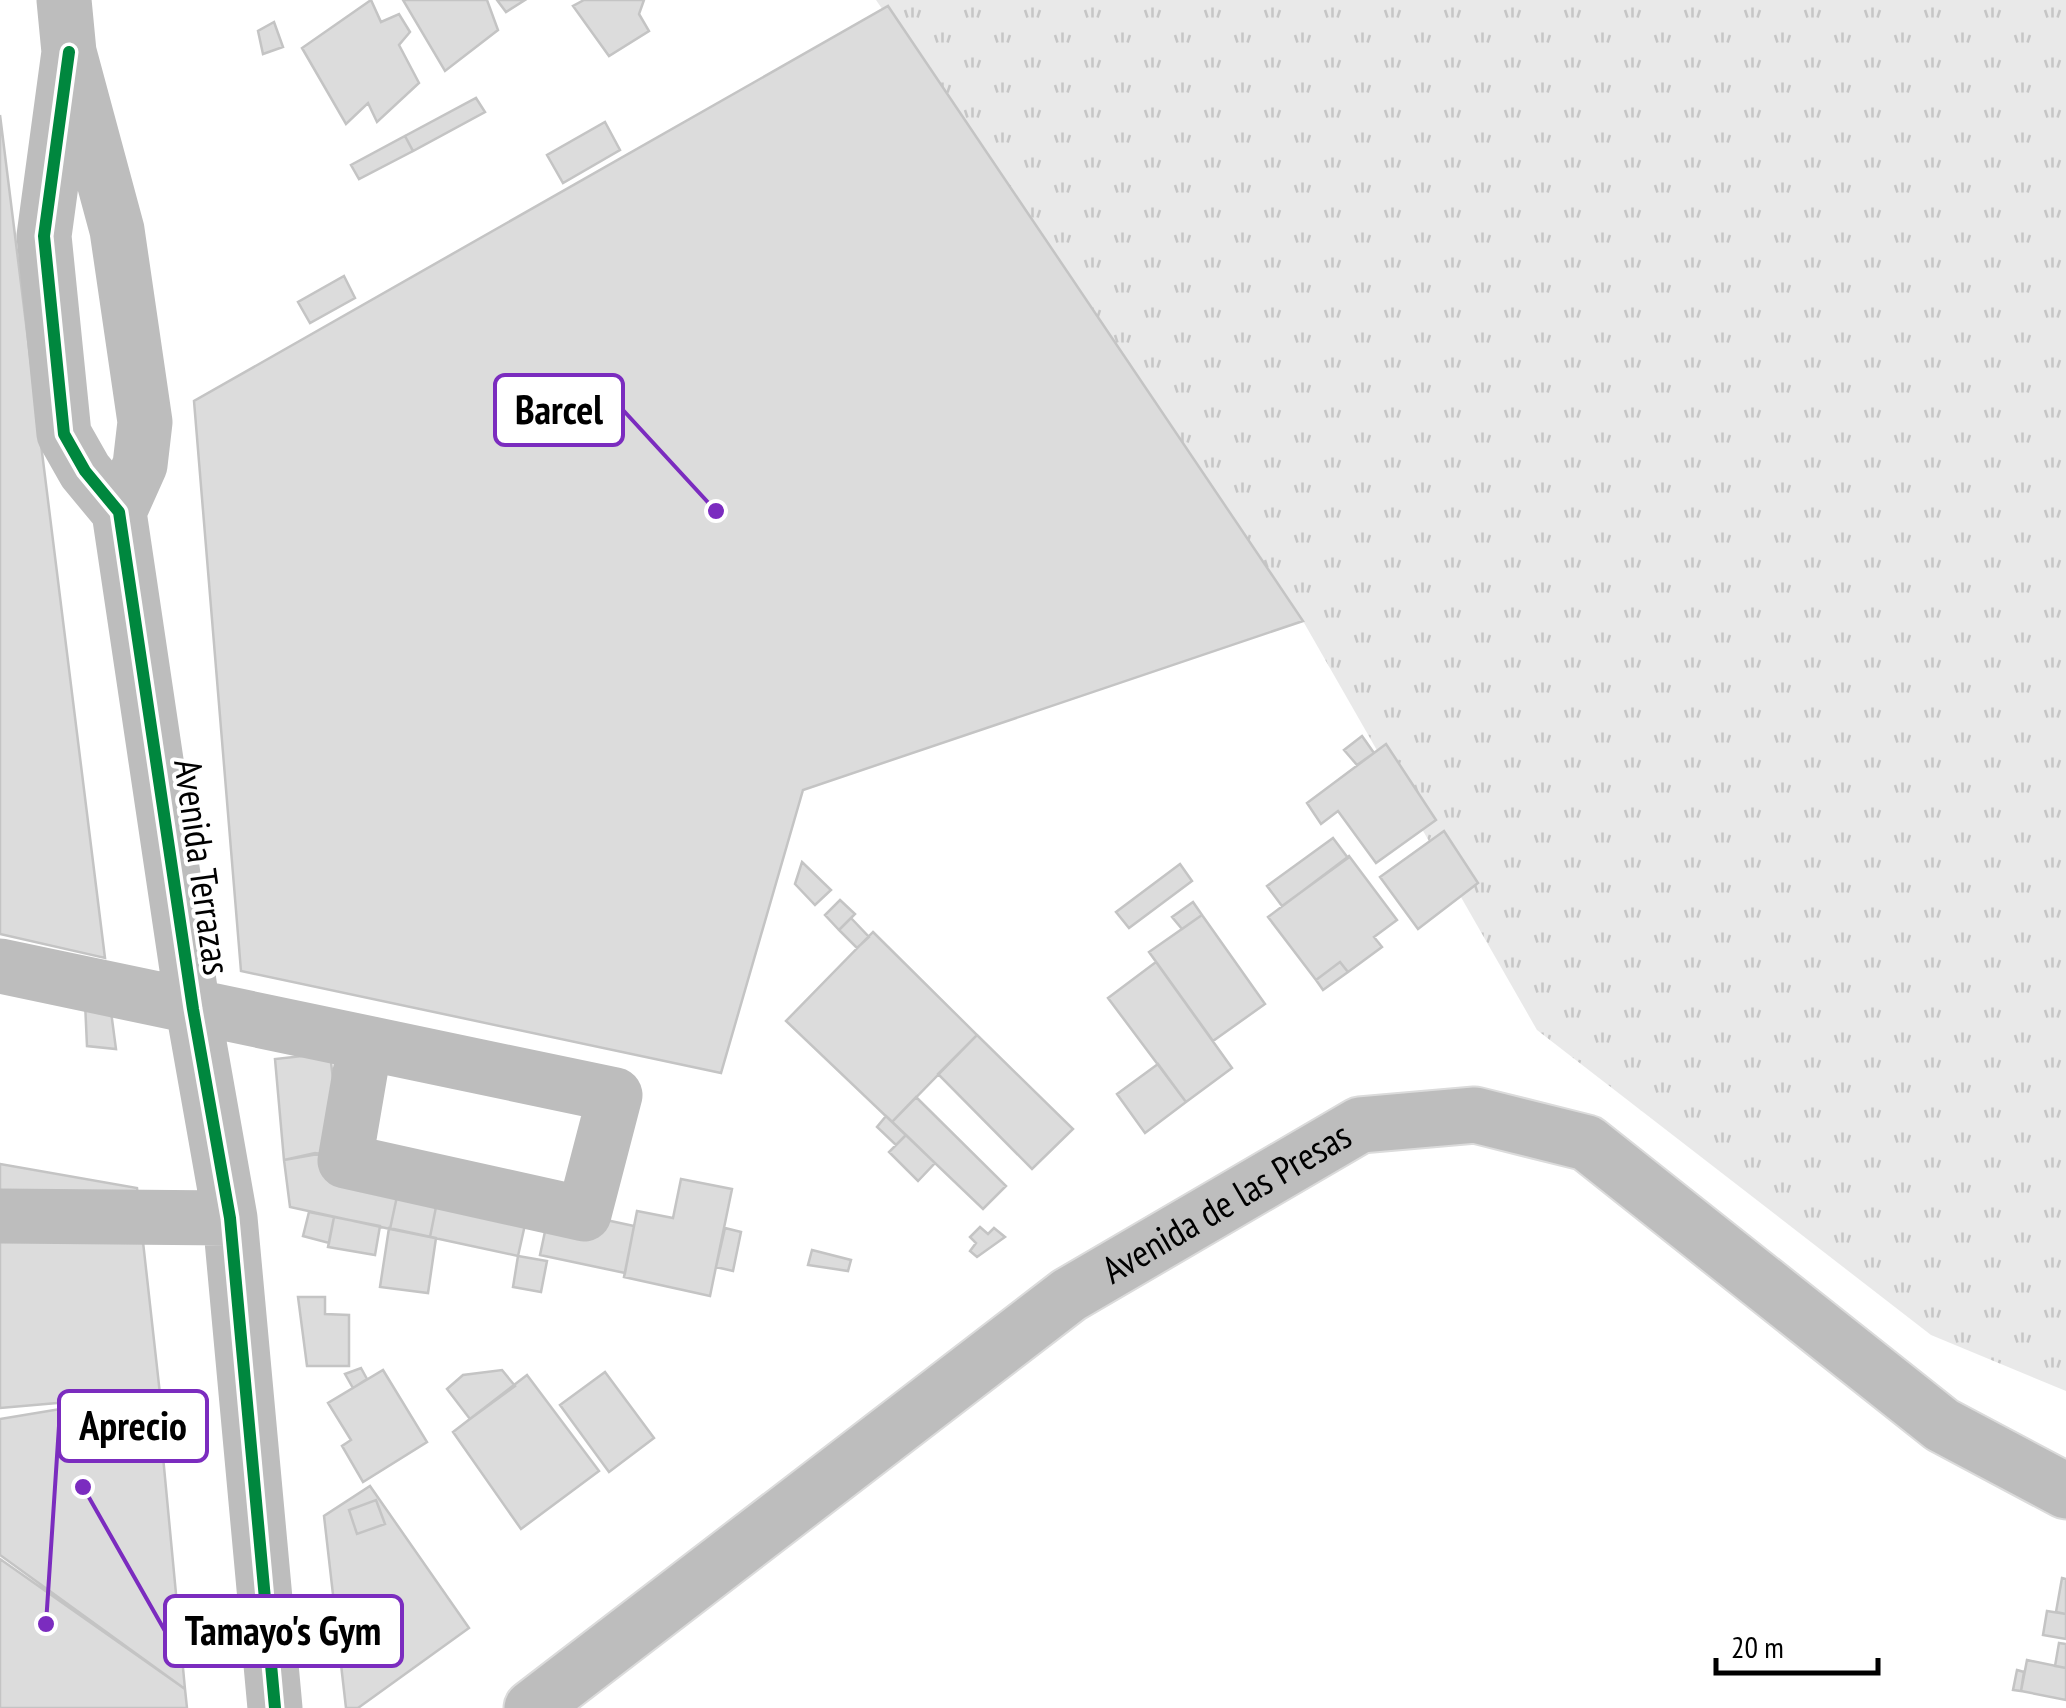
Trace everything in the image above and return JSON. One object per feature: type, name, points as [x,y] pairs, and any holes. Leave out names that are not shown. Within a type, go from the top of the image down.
[{"type":"street","points":[[66,26],[117,230],[145,422],[140,465],[119,512],[85,470],[64,434],[44,236],[66,26]]},
{"type":"street","name":"Avenida Terrazas","points":[[119,512],[193,1010],[230,1218],[275,1708]]},
{"type":"street","points":[[0,966],[110,986],[193,1010],[365,1044],[615,1095],[584,1214],[344,1161],[365,1044]]},
{"type":"street","name":"Avenida de las Presas","points":[[532,1708],[1069,1295],[1360,1125],[1474,1115],[1586,1143],[1942,1425],[2066,1490]]},
{"type":"street","points":[[0,1216],[230,1218]]},
{"type":"green space","points":[[876,0],[2066,0],[2066,1391],[1931,1335],[1537,1030],[1303,621]]},
{"type":"building","points":[[371,0],[381,22],[399,14],[410,32],[399,45],[419,83],[377,122],[368,103],[346,124],[302,48]]},
{"type":"building","points":[[403,0],[487,0],[498,30],[445,71]]},
{"type":"building","points":[[497,0],[525,0],[506,12]]},
{"type":"building","points":[[584,0],[644,0],[639,14],[649,31],[609,56],[573,6]]},
{"type":"building","points":[[888,6],[1303,621],[803,790],[721,1073],[241,971],[194,401]]},
{"type":"building","points":[[274,22],[283,47],[263,54],[258,31]]},
{"type":"building","points":[[476,98],[485,112],[413,151],[405,136]]},
{"type":"building","points":[[0,115],[105,958],[0,934]]},
{"type":"building","points":[[605,122],[620,150],[563,183],[547,155]]},
{"type":"building","points":[[405,136],[413,151],[359,179],[351,165]]},
{"type":"building","points":[[344,276],[355,298],[310,323],[298,302]]},
{"type":"building","points":[[1362,736],[1374,753],[1357,765],[1344,750]]},
{"type":"building","points":[[1386,744],[1436,820],[1376,863],[1338,811],[1321,824],[1307,803]]},
{"type":"building","points":[[1444,831],[1478,883],[1418,929],[1380,877]]},
{"type":"building","points":[[1333,838],[1348,858],[1282,906],[1267,886]]},
{"type":"building","points":[[1349,856],[1397,920],[1374,937],[1382,947],[1348,972],[1340,962],[1316,980],[1268,917]]},
{"type":"building","points":[[802,862],[831,890],[815,905],[795,884]]},
{"type":"building","points":[[1180,864],[1192,881],[1129,928],[1116,912]]},
{"type":"building","points":[[840,900],[855,914],[839,930],[825,915]]},
{"type":"building","points":[[1193,902],[1202,915],[1182,929],[1172,917]]},
{"type":"building","points":[[1202,915],[1265,1004],[1213,1041],[1149,952]]},
{"type":"building","points":[[851,918],[869,937],[857,948],[839,930]]},
{"type":"building","points":[[873,932],[977,1035],[892,1122],[786,1021]]},
{"type":"building","points":[[1156,962],[1232,1068],[1186,1102],[1108,998]]},
{"type":"building","points":[[1340,962],[1348,972],[1323,990],[1316,980]]},
{"type":"building","points":[[85,1002],[110,1004],[116,1049],[87,1046]]},
{"type":"building","points":[[977,1035],[1073,1129],[1032,1169],[938,1074]]},
{"type":"building","points":[[330,1053],[341,1150],[284,1160],[275,1059]]},
{"type":"building","points":[[1158,1064],[1186,1102],[1145,1133],[1117,1094]]},
{"type":"building","points":[[916,1097],[1006,1186],[983,1209],[892,1122]]},
{"type":"building","points":[[886,1116],[906,1135],[896,1145],[877,1127]]},
{"type":"building","points":[[906,1135],[935,1163],[918,1181],[889,1152]]},
{"type":"building","points":[[315,1153],[402,1173],[390,1229],[290,1207],[284,1160]]},
{"type":"building","points":[[0,1164],[137,1188],[160,1394],[0,1408]]},
{"type":"building","points":[[402,1173],[441,1182],[430,1237],[390,1229]]},
{"type":"building","points":[[681,1179],[732,1189],[710,1296],[624,1277],[637,1211],[673,1218]]},
{"type":"building","points":[[441,1182],[530,1202],[518,1256],[430,1237]]},
{"type":"building","points":[[550,1208],[634,1226],[625,1273],[540,1255]]},
{"type":"building","points":[[309,1212],[334,1217],[329,1243],[303,1236]]},
{"type":"building","points":[[334,1217],[380,1226],[375,1255],[328,1247]]},
{"type":"building","points":[[980,1227],[988,1234],[994,1228],[1005,1237],[977,1257],[970,1251],[976,1243],[970,1237]]},
{"type":"building","points":[[389,1228],[436,1238],[428,1293],[380,1287]]},
{"type":"building","points":[[725,1228],[741,1232],[733,1271],[716,1267]]},
{"type":"building","points":[[812,1250],[851,1260],[848,1271],[808,1265]]},
{"type":"building","points":[[518,1256],[547,1261],[541,1292],[513,1287]]},
{"type":"building","points":[[298,1297],[325,1297],[325,1314],[349,1315],[349,1366],[307,1366]]},
{"type":"building","points":[[361,1368],[367,1379],[353,1388],[345,1374]]},
{"type":"building","points":[[383,1370],[427,1442],[363,1482],[342,1446],[351,1440],[328,1403]]},
{"type":"building","points":[[502,1370],[515,1386],[470,1419],[447,1389],[463,1375]]},
{"type":"building","points":[[605,1372],[654,1438],[609,1472],[560,1405]]},
{"type":"building","points":[[527,1375],[599,1471],[521,1529],[453,1432]]},
{"type":"building","points":[[157,1393],[185,1689],[0,1555],[0,1419]]},
{"type":"building","points":[[370,1486],[469,1628],[358,1708],[346,1708],[324,1516]],"holes":[[[376,1500],[385,1524],[357,1534],[349,1510]]]},
{"type":"building","points":[[376,1500],[385,1524],[357,1534],[349,1510]]},
{"type":"building","points":[[0,1559],[185,1689],[187,1708],[0,1708]]},
{"type":"building","points":[[2062,1578],[2066,1579],[2066,1614],[2056,1612]]},
{"type":"building","points":[[2047,1611],[2066,1614],[2066,1639],[2043,1635]]},
{"type":"building","points":[[2059,1643],[2066,1644],[2066,1668],[2055,1666]]},
{"type":"building","points":[[2027,1660],[2066,1668],[2066,1700],[2021,1691]]},
{"type":"building","points":[[2017,1670],[2024,1672],[2021,1691],[2013,1690]]},
{"type":"cycle path","points":[[69,52],[44,236],[64,434],[85,471],[119,512],[193,1009],[230,1218],[275,1708]]},
{"type":"place","name":"Barcel","points":[[716,511]]},
{"type":"place","name":"Tamayo's Gym","points":[[83,1487]]},
{"type":"place","name":"Aprecio","points":[[46,1624]]}]
